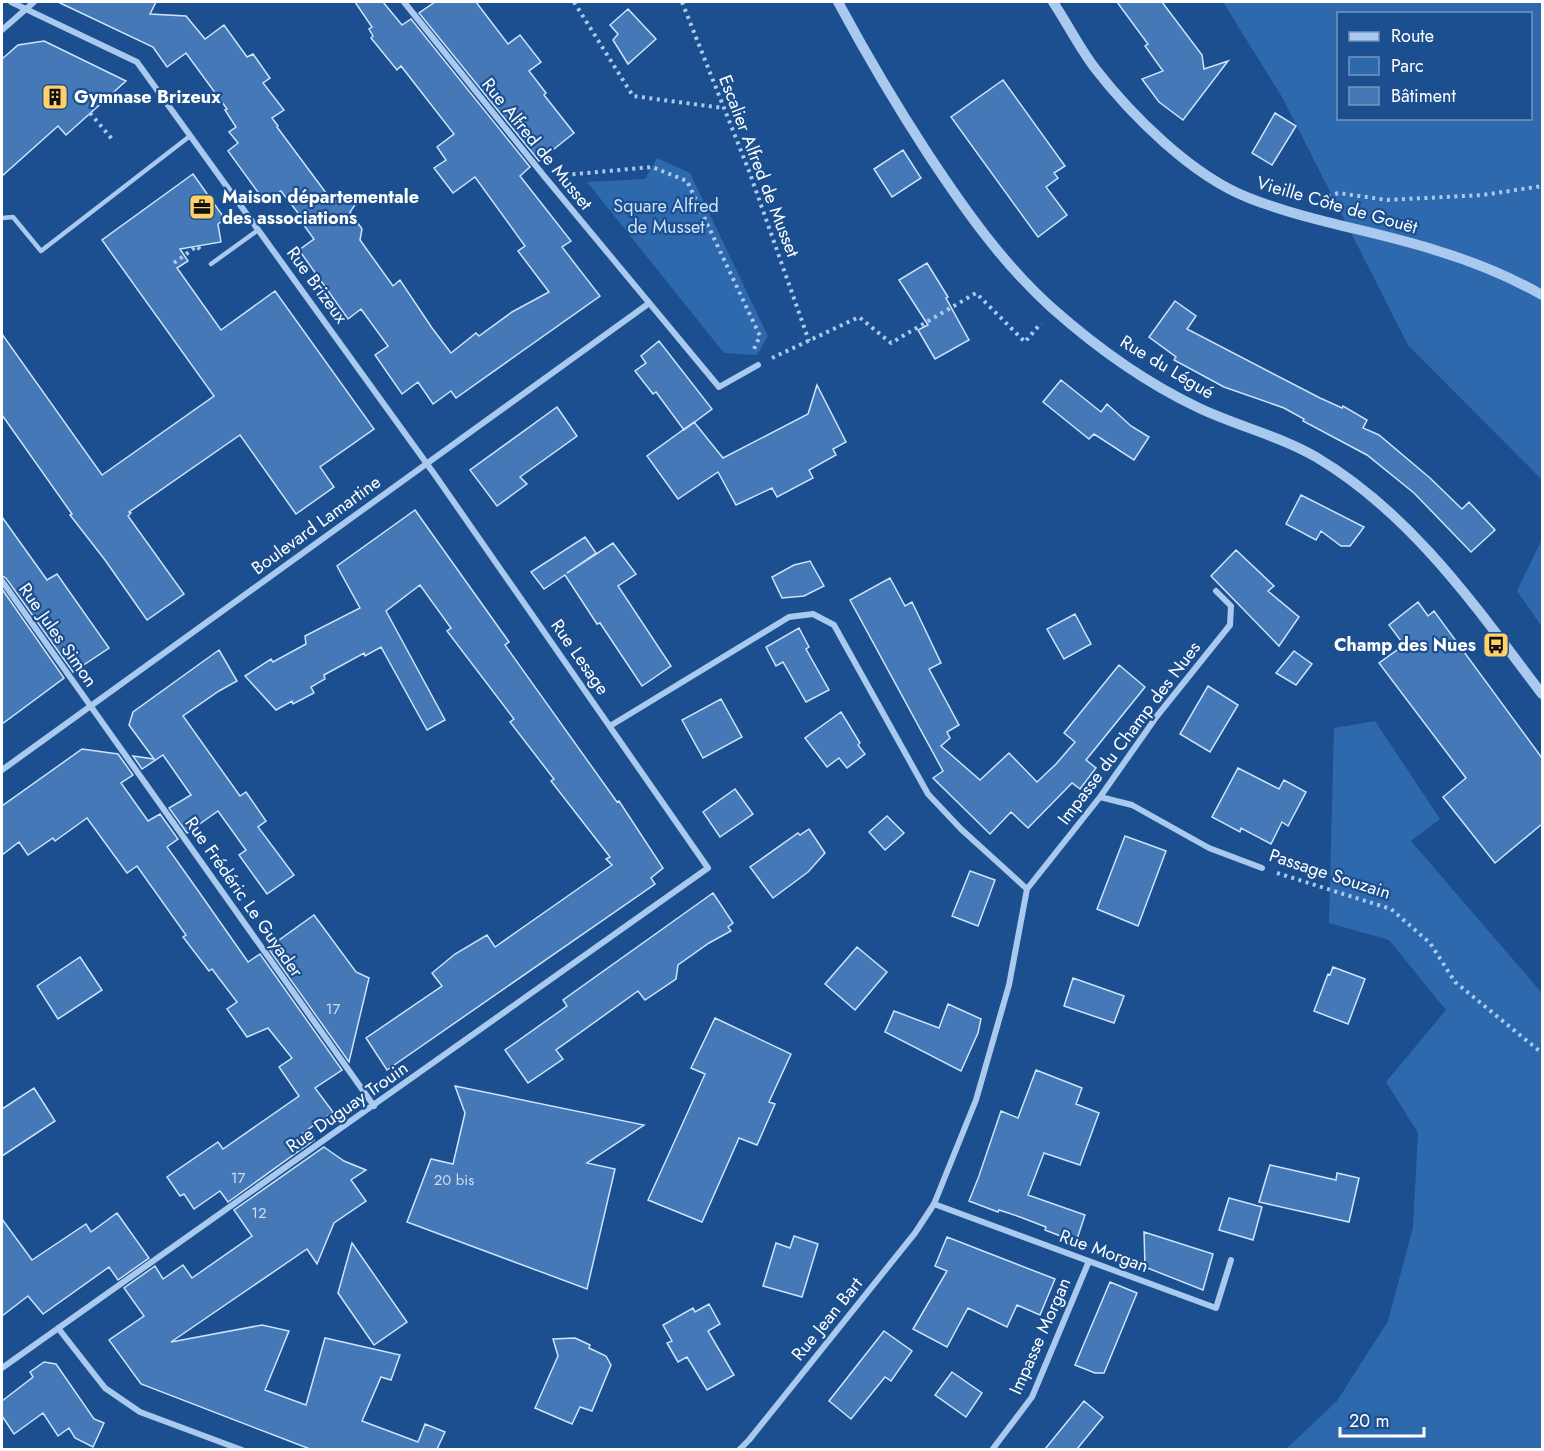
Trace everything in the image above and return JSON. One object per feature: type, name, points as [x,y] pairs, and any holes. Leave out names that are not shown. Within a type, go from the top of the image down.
[{"type":"street","name":"Rue Brizeux","points":[[11,2],[137,63],[426,464]]},
{"type":"street","points":[[2,30],[34,2]]},
{"type":"street","name":"Rue Alfred de Musset","points":[[404,2],[718,387],[742,374]]},
{"type":"street","name":"Rue du Légué","points":[[838,2],[869,60],[954,194],[991,244],[1021,279],[1054,309],[1121,362],[1161,387],[1199,407],[1314,456],[1386,507],[1452,576],[1542,694]]},
{"type":"street","name":"Vieille Côte de Gouët","points":[[1053,2],[1094,67],[1149,127],[1186,161],[1247,197],[1305,216],[1436,250],[1483,266],[1542,295]]},
{"type":"street","name":"Boulevard Lamartine","points":[[2,770],[648,304]]},
{"type":"street","points":[[742,374],[758,365]]},
{"type":"street","name":"Rue Lesage","points":[[426,464],[708,868]]},
{"type":"street","name":"Rue Jules Simon","points":[[2,581],[90,706]]},
{"type":"street","name":"Impasse du Champ des Nues","points":[[1026,889],[1100,797],[1157,716],[1230,625],[1231,606],[1216,591]]},
{"type":"street","points":[[610,726],[789,617],[813,614],[834,625],[928,795],[1026,889]]},
{"type":"street","name":"Rue Frédéric Le Guyader","points":[[90,706],[374,1106]]},
{"type":"street","name":"Passage Souzain","points":[[1100,797],[1132,805],[1209,848],[1262,868]]},
{"type":"street","name":"Rue Duguay Trouin","points":[[2,1368],[708,868]]},
{"type":"street","name":"Rue Jean Bart","points":[[739,1449],[749,1440],[915,1233],[934,1204],[976,1100],[1009,985],[1026,889]]},
{"type":"street","name":"Rue Morgan","points":[[934,1204],[1216,1308],[1231,1260]]},
{"type":"street","name":"Impasse Morgan","points":[[992,1449],[1032,1397],[1089,1261]]},
{"type":"street","points":[[58,1329],[105,1388],[140,1412],[242,1449]]},
{"type":"lane","points":[[2,218],[14,217],[42,251],[190,136]]},
{"type":"lane","points":[[211,264],[258,230]]},
{"type":"path","points":[[574,2],[633,96],[724,108]]},
{"type":"path","name":"Escalier Alfred de Musset","points":[[682,2],[749,171],[809,341]]},
{"type":"path","points":[[90,113],[112,139]]},
{"type":"path","points":[[544,176],[652,167],[687,181],[760,336],[742,374]]},
{"type":"path","points":[[1305,216],[1313,202],[1338,193],[1387,200],[1483,195],[1542,186]]},
{"type":"path","points":[[174,263],[197,246],[211,264]]},
{"type":"path","points":[[758,365],[859,317],[891,343],[976,293],[1024,342],[1054,309]]},
{"type":"path","name":"Passage Souzain","points":[[1262,868],[1391,909],[1430,943],[1455,982],[1542,1053]]},
{"type":"green space","points":[[1223,2],[1542,2],[1542,480],[1408,345],[1282,97]]},
{"type":"green space","name":"Square Alfred de Musset","points":[[657,158],[690,173],[768,336],[757,355],[724,353],[587,182],[645,179]]},
{"type":"green space","points":[[1542,539],[1542,627],[1517,591]]},
{"type":"green space","points":[[1375,721],[1440,819],[1411,841],[1542,993],[1542,1449],[1286,1449],[1337,1401],[1388,1321],[1413,1227],[1418,1133],[1386,1082],[1446,1010],[1389,940],[1329,923],[1334,728]]},
{"type":"building","points":[[58,2],[156,2],[150,14],[186,16],[205,39],[224,25],[247,57],[253,54],[270,78],[263,83],[284,110],[272,118],[277,127],[332,201],[357,202],[350,212],[362,229],[360,240],[393,286],[400,280],[451,353],[476,333],[479,336],[512,312],[549,292],[518,251],[525,246],[475,177],[453,193],[434,168],[446,160],[437,147],[454,134],[401,66],[397,70],[371,38],[373,36],[369,29],[372,27],[355,2],[383,2],[402,25],[411,19],[530,167],[520,176],[571,241],[562,247],[600,296],[456,398],[451,391],[433,404],[418,382],[402,394],[375,355],[388,346],[361,309],[348,319],[299,250],[314,239],[303,224],[305,222],[281,191],[265,202],[228,151],[238,143],[229,132],[236,127],[225,110],[227,109],[186,53],[167,67],[153,47]]},
{"type":"building","points":[[435,2],[476,2],[508,44],[520,35],[541,62],[529,71],[546,93],[544,95],[574,133],[539,161],[419,13]]},
{"type":"building","points":[[1117,2],[1162,2],[1202,55],[1204,69],[1228,61],[1183,120],[1159,102],[1142,79],[1163,71],[1145,46],[1148,44]]},
{"type":"building","points":[[628,9],[656,39],[628,64],[613,40],[618,34],[610,25]]},
{"type":"building","name":"Gymnase Brizeux","points":[[44,41],[126,81],[66,135],[58,126],[2,176],[2,59],[18,45]]},
{"type":"building","points":[[1003,80],[1065,166],[1054,173],[1058,178],[1046,187],[1067,215],[1038,237],[951,117]]},
{"type":"building","points":[[1275,113],[1296,126],[1272,165],[1252,153]]},
{"type":"building","points":[[903,150],[921,178],[892,197],[874,169]]},
{"type":"building","points":[[193,174],[225,219],[218,224],[221,242],[180,249],[188,261],[177,268],[221,330],[275,291],[374,429],[320,467],[334,487],[296,514],[240,435],[129,512],[131,513],[128,516],[184,594],[147,620],[70,515],[72,514],[2,415],[2,334],[102,475],[214,396],[102,240]]},
{"type":"building","points":[[927,263],[948,297],[946,298],[969,340],[935,359],[918,330],[928,325],[899,280]]},
{"type":"building","points":[[1175,301],[1196,316],[1187,329],[1367,420],[1363,428],[1379,435],[1430,478],[1462,509],[1469,502],[1495,530],[1471,552],[1414,493],[1367,455],[1303,421],[1304,419],[1284,408],[1224,387],[1174,360],[1176,357],[1149,337]]},
{"type":"building","points":[[659,341],[712,409],[684,430],[656,392],[653,394],[635,371],[646,363],[641,356]]},
{"type":"building","points":[[1061,380],[1101,412],[1107,404],[1131,426],[1149,437],[1134,460],[1094,434],[1089,439],[1043,402]]},
{"type":"building","points":[[817,385],[846,442],[833,449],[836,455],[809,470],[813,478],[777,497],[772,488],[736,505],[718,472],[678,499],[647,456],[694,422],[723,458],[808,414]]},
{"type":"building","points":[[557,407],[577,436],[520,477],[527,484],[497,506],[470,470]]},
{"type":"building","points":[[1301,495],[1364,527],[1350,546],[1341,546],[1321,531],[1316,540],[1286,524]]},
{"type":"building","points":[[415,510],[509,642],[505,645],[617,802],[619,801],[663,868],[651,878],[655,884],[387,1070],[366,1038],[442,986],[432,973],[455,954],[487,935],[495,947],[612,865],[606,859],[610,857],[551,781],[554,779],[510,722],[514,719],[447,631],[451,628],[420,585],[386,611],[445,720],[427,730],[381,647],[365,656],[364,653],[324,675],[325,679],[311,687],[314,693],[276,710],[245,676],[271,659],[273,662],[306,644],[305,636],[360,608],[337,566]]},
{"type":"building","points":[[2,517],[47,580],[57,574],[109,648],[73,672],[6,578],[2,576]]},
{"type":"building","points":[[585,537],[596,553],[567,573],[613,543],[636,574],[618,586],[671,666],[642,686],[565,575],[544,589],[531,572]]},
{"type":"building","points":[[1236,550],[1274,586],[1268,591],[1299,617],[1279,646],[1211,576]]},
{"type":"building","points":[[810,561],[824,586],[804,596],[782,598],[772,577],[794,565]]},
{"type":"building","points":[[890,578],[905,606],[912,602],[941,663],[929,669],[959,725],[947,732],[950,738],[941,746],[980,780],[1009,753],[1037,782],[1075,742],[1064,733],[1119,665],[1145,687],[1086,760],[1096,768],[1080,789],[1072,783],[1028,828],[1011,812],[990,834],[933,778],[943,771],[850,600]]},
{"type":"building","points":[[2,589],[64,678],[2,724]]},
{"type":"building","points":[[1418,602],[1428,616],[1434,611],[1542,758],[1542,824],[1495,863],[1443,797],[1466,778],[1379,663],[1404,645],[1389,625]]},
{"type":"building","points":[[1075,614],[1091,644],[1064,659],[1047,629]]},
{"type":"building","points":[[799,628],[809,647],[806,649],[829,690],[806,702],[783,662],[776,666],[766,647]]},
{"type":"building","points":[[219,650],[237,681],[183,716],[240,796],[246,792],[266,821],[258,827],[294,875],[267,894],[239,855],[246,850],[218,811],[187,833],[169,808],[191,795],[163,755],[142,769],[133,756],[154,759],[129,725],[133,712]]},
{"type":"building","points":[[1294,651],[1312,664],[1296,685],[1276,673]]},
{"type":"building","points":[[1208,686],[1238,705],[1210,752],[1180,734]]},
{"type":"building","points":[[721,699],[742,737],[703,758],[682,720]]},
{"type":"building","points":[[841,712],[865,754],[847,768],[839,758],[827,767],[805,738]]},
{"type":"building","points":[[82,749],[118,754],[133,775],[121,783],[148,821],[160,814],[178,839],[167,847],[248,962],[260,954],[342,1070],[315,1088],[333,1112],[303,1133],[314,1140],[228,1202],[220,1191],[194,1209],[184,1194],[180,1196],[167,1177],[218,1142],[223,1149],[299,1096],[279,1067],[292,1058],[268,1028],[247,1037],[227,1009],[237,1002],[212,969],[209,971],[183,937],[186,935],[137,866],[127,873],[87,818],[55,841],[53,838],[28,855],[19,842],[2,855],[2,806]]},
{"type":"building","points":[[1238,768],[1279,789],[1284,780],[1306,792],[1288,826],[1282,822],[1271,844],[1241,828],[1240,832],[1212,817]]},
{"type":"building","points":[[735,789],[753,814],[720,837],[703,812]]},
{"type":"building","points":[[887,816],[904,833],[885,850],[869,832]]},
{"type":"building","points":[[809,829],[825,853],[808,872],[773,898],[750,867],[798,833],[800,835]]},
{"type":"building","points":[[1125,836],[1166,851],[1138,926],[1097,909]]},
{"type":"building","points":[[970,871],[995,880],[978,926],[952,916]]},
{"type":"building","points":[[713,893],[733,923],[728,927],[731,931],[678,965],[676,979],[645,1000],[638,991],[556,1050],[563,1059],[528,1083],[505,1050],[567,1006],[563,1000]]},
{"type":"building","points":[[314,915],[356,972],[369,978],[349,1062],[268,948]]},
{"type":"building","points":[[857,947],[887,972],[855,1010],[825,984]]},
{"type":"building","points":[[80,957],[102,990],[58,1019],[37,986]]},
{"type":"building","points":[[1333,967],[1365,979],[1348,1024],[1314,1011],[1328,974],[1330,975]]},
{"type":"building","points":[[1073,978],[1124,996],[1114,1023],[1064,1006]]},
{"type":"building","points":[[948,1004],[981,1019],[978,1033],[961,1071],[885,1032],[894,1011],[939,1028]]},
{"type":"building","points":[[715,1018],[791,1054],[769,1102],[775,1104],[757,1145],[739,1138],[702,1222],[648,1200],[705,1074],[691,1068]]},
{"type":"building","points":[[1036,1070],[1082,1088],[1076,1104],[1099,1113],[1080,1165],[1044,1153],[1028,1195],[1085,1215],[1076,1242],[1020,1217],[999,1210],[998,1212],[969,1201],[1001,1111],[1018,1118]]},
{"type":"building","points":[[455,1086],[644,1125],[587,1163],[615,1169],[587,1289],[407,1222],[431,1159],[453,1164],[465,1113]]},
{"type":"building","points":[[34,1088],[55,1121],[2,1156],[2,1109]]},
{"type":"building","points":[[324,1147],[344,1161],[366,1170],[351,1180],[366,1201],[334,1223],[317,1264],[307,1249],[171,1342],[262,1325],[289,1331],[265,1390],[306,1405],[325,1338],[400,1355],[391,1380],[381,1377],[362,1421],[418,1442],[425,1424],[445,1432],[437,1449],[310,1449],[141,1384],[109,1340],[144,1316],[124,1288],[155,1266],[163,1279],[183,1265],[192,1278],[252,1236],[234,1210]]},
{"type":"building","points":[[1270,1165],[1336,1180],[1337,1173],[1359,1178],[1349,1222],[1259,1202]]},
{"type":"building","points":[[1229,1198],[1262,1207],[1253,1240],[1219,1230]]},
{"type":"building","points":[[117,1213],[149,1258],[118,1280],[109,1267],[43,1314],[28,1296],[2,1316],[2,1219],[32,1260],[86,1224],[91,1232]]},
{"type":"building","points":[[1144,1232],[1213,1254],[1203,1290],[1145,1267]]},
{"type":"building","points":[[794,1236],[818,1244],[802,1297],[763,1286],[776,1243],[790,1248]]},
{"type":"building","points":[[947,1237],[1055,1279],[1040,1315],[1017,1305],[1007,1327],[968,1308],[947,1347],[913,1329],[947,1271],[935,1266]]},
{"type":"building","points":[[352,1243],[407,1322],[374,1345],[338,1293]]},
{"type":"building","points":[[1110,1282],[1137,1293],[1104,1373],[1095,1373],[1075,1365]]},
{"type":"building","points":[[709,1304],[720,1324],[708,1331],[734,1375],[707,1390],[687,1357],[678,1362],[667,1343],[672,1341],[663,1325],[693,1308],[695,1312]]},
{"type":"building","points":[[884,1331],[912,1351],[891,1381],[885,1377],[851,1419],[829,1401]]},
{"type":"building","points":[[575,1338],[606,1356],[611,1365],[592,1411],[580,1407],[572,1424],[535,1408],[558,1356],[553,1339]]},
{"type":"building","points":[[44,1362],[56,1364],[94,1419],[104,1423],[93,1447],[75,1438],[69,1428],[58,1436],[43,1413],[14,1434],[2,1416],[2,1401],[33,1377],[30,1372]]},
{"type":"building","points":[[952,1372],[982,1393],[966,1417],[935,1395]]},
{"type":"building","points":[[1084,1401],[1103,1417],[1077,1449],[1045,1449]]},
{"type":"place","name":"Gymnase Brizeux","points":[[55,97]]},
{"type":"place","name":"Maison départementale des associations","points":[[202,207]]},
{"type":"place","name":"Champ des Nues","points":[[1496,645]]}]
